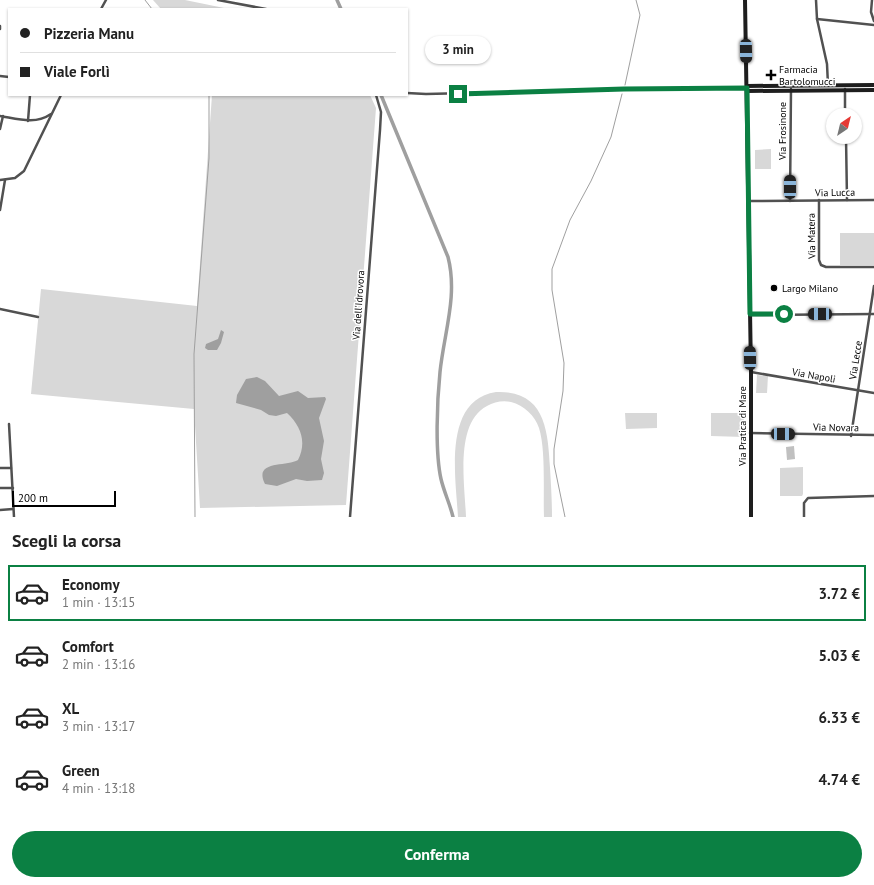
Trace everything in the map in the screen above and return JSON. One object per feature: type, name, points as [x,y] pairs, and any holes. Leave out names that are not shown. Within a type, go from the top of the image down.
[{"type":"street","points":[[218,0],[261,8]]},
{"type":"street","name":"Via Pratica di Mare","points":[[745,0],[751,372],[751,517]]},
{"type":"street","points":[[816,0],[817,19],[827,62],[828,85]]},
{"type":"street","points":[[872,0],[871,13],[874,21]]},
{"type":"street","points":[[817,19],[874,25]]},
{"type":"street","points":[[790,88],[828,85],[874,85]]},
{"type":"street","points":[[845,85],[845,108]]},
{"type":"street","points":[[408,93],[747,88],[874,90]]},
{"type":"street","name":"Via Frosinone","points":[[790,88],[790,201]]},
{"type":"street","points":[[28,121],[30,96]]},
{"type":"street","points":[[0,180],[18,177],[26,169],[61,96]]},
{"type":"street","name":"Via dell'Idrovora","points":[[350,517],[380,130],[381,112],[376,96]]},
{"type":"street","points":[[0,129],[1,116],[28,121],[42,119],[52,114]]},
{"type":"street","points":[[846,144],[847,200]]},
{"type":"street","points":[[0,210],[6,180]]},
{"type":"street","name":"Via Matera","points":[[819,200],[819,260],[821,265],[826,267],[874,267]]},
{"type":"street","name":"Via Lucca","points":[[749,201],[874,200]]},
{"type":"street","name":"Via Lecce","points":[[851,436],[874,286]]},
{"type":"street","points":[[0,309],[38,317]]},
{"type":"street","points":[[750,314],[874,314]]},
{"type":"street","name":"Via Napoli","points":[[751,372],[874,393]]},
{"type":"street","points":[[9,424],[14,517]]},
{"type":"street","name":"Via Novara","points":[[750,434],[874,435]]},
{"type":"street","points":[[0,468],[12,468]]},
{"type":"street","points":[[0,488],[13,488]]},
{"type":"street","points":[[804,517],[804,503],[808,498],[874,496]]},
{"type":"street","points":[[0,510],[14,509]]},
{"type":"shaded area","points":[[153,0],[185,0],[224,8],[160,8]]},
{"type":"shaded area","points":[[212,96],[370,96],[376,108],[346,505],[200,508],[194,409],[31,394],[41,289],[197,306]]},
{"type":"shaded area","points":[[771,149],[771,169],[755,169],[755,150]]},
{"type":"shaded area","points":[[840,233],[874,233],[874,265],[840,265]]},
{"type":"shaded area","points":[[221,330],[224,332],[217,350],[208,350],[205,348],[206,344],[218,339]]},
{"type":"shaded area","points":[[757,375],[768,376],[767,393],[756,393]]},
{"type":"shaded area","points":[[257,377],[265,381],[279,396],[298,391],[308,398],[325,397],[326,399],[319,418],[324,441],[321,459],[324,473],[322,480],[307,481],[296,479],[277,486],[265,484],[262,476],[263,471],[272,466],[298,460],[301,453],[302,441],[296,423],[287,413],[276,416],[269,415],[261,410],[236,403],[237,395],[246,379]]},
{"type":"shaded area","points":[[496,392],[512,393],[525,398],[534,405],[541,415],[548,440],[552,517],[544,517],[543,448],[539,428],[532,415],[525,408],[516,403],[505,401],[496,402],[487,406],[477,414],[470,426],[464,456],[466,517],[458,517],[455,463],[456,443],[460,425],[467,410],[479,398]]},
{"type":"shaded area","points":[[625,413],[657,413],[657,428],[626,429]]},
{"type":"shaded area","points":[[711,413],[744,413],[744,437],[711,436]]},
{"type":"shaded area","points":[[803,467],[802,496],[780,496],[780,468]]},
{"type":"building","points":[[794,446],[795,459],[787,460],[786,447]]},
{"type":"waterway","points":[[145,0],[151,8]]},
{"type":"waterway","points":[[337,0],[341,8]]},
{"type":"waterway","points":[[625,85],[640,15],[636,0]]},
{"type":"waterway","points":[[565,517],[554,464],[554,449],[563,391],[564,363],[552,290],[552,269],[570,220],[591,181],[611,137],[622,94]]},
{"type":"waterway","points":[[195,517],[194,354],[209,158],[209,96]]},
{"type":"waterway","points":[[381,96],[448,257],[451,272],[451,300],[439,384],[437,441],[441,479],[453,517]]},
{"type":"place","name":"Farmacia Bartolomucci","points":[[771,75]]},
{"type":"place","name":"Largo Milano","points":[[774,288]]},
{"type":"route","points":[[458,94],[624,89],[747,88],[750,314],[784,314]]}]
